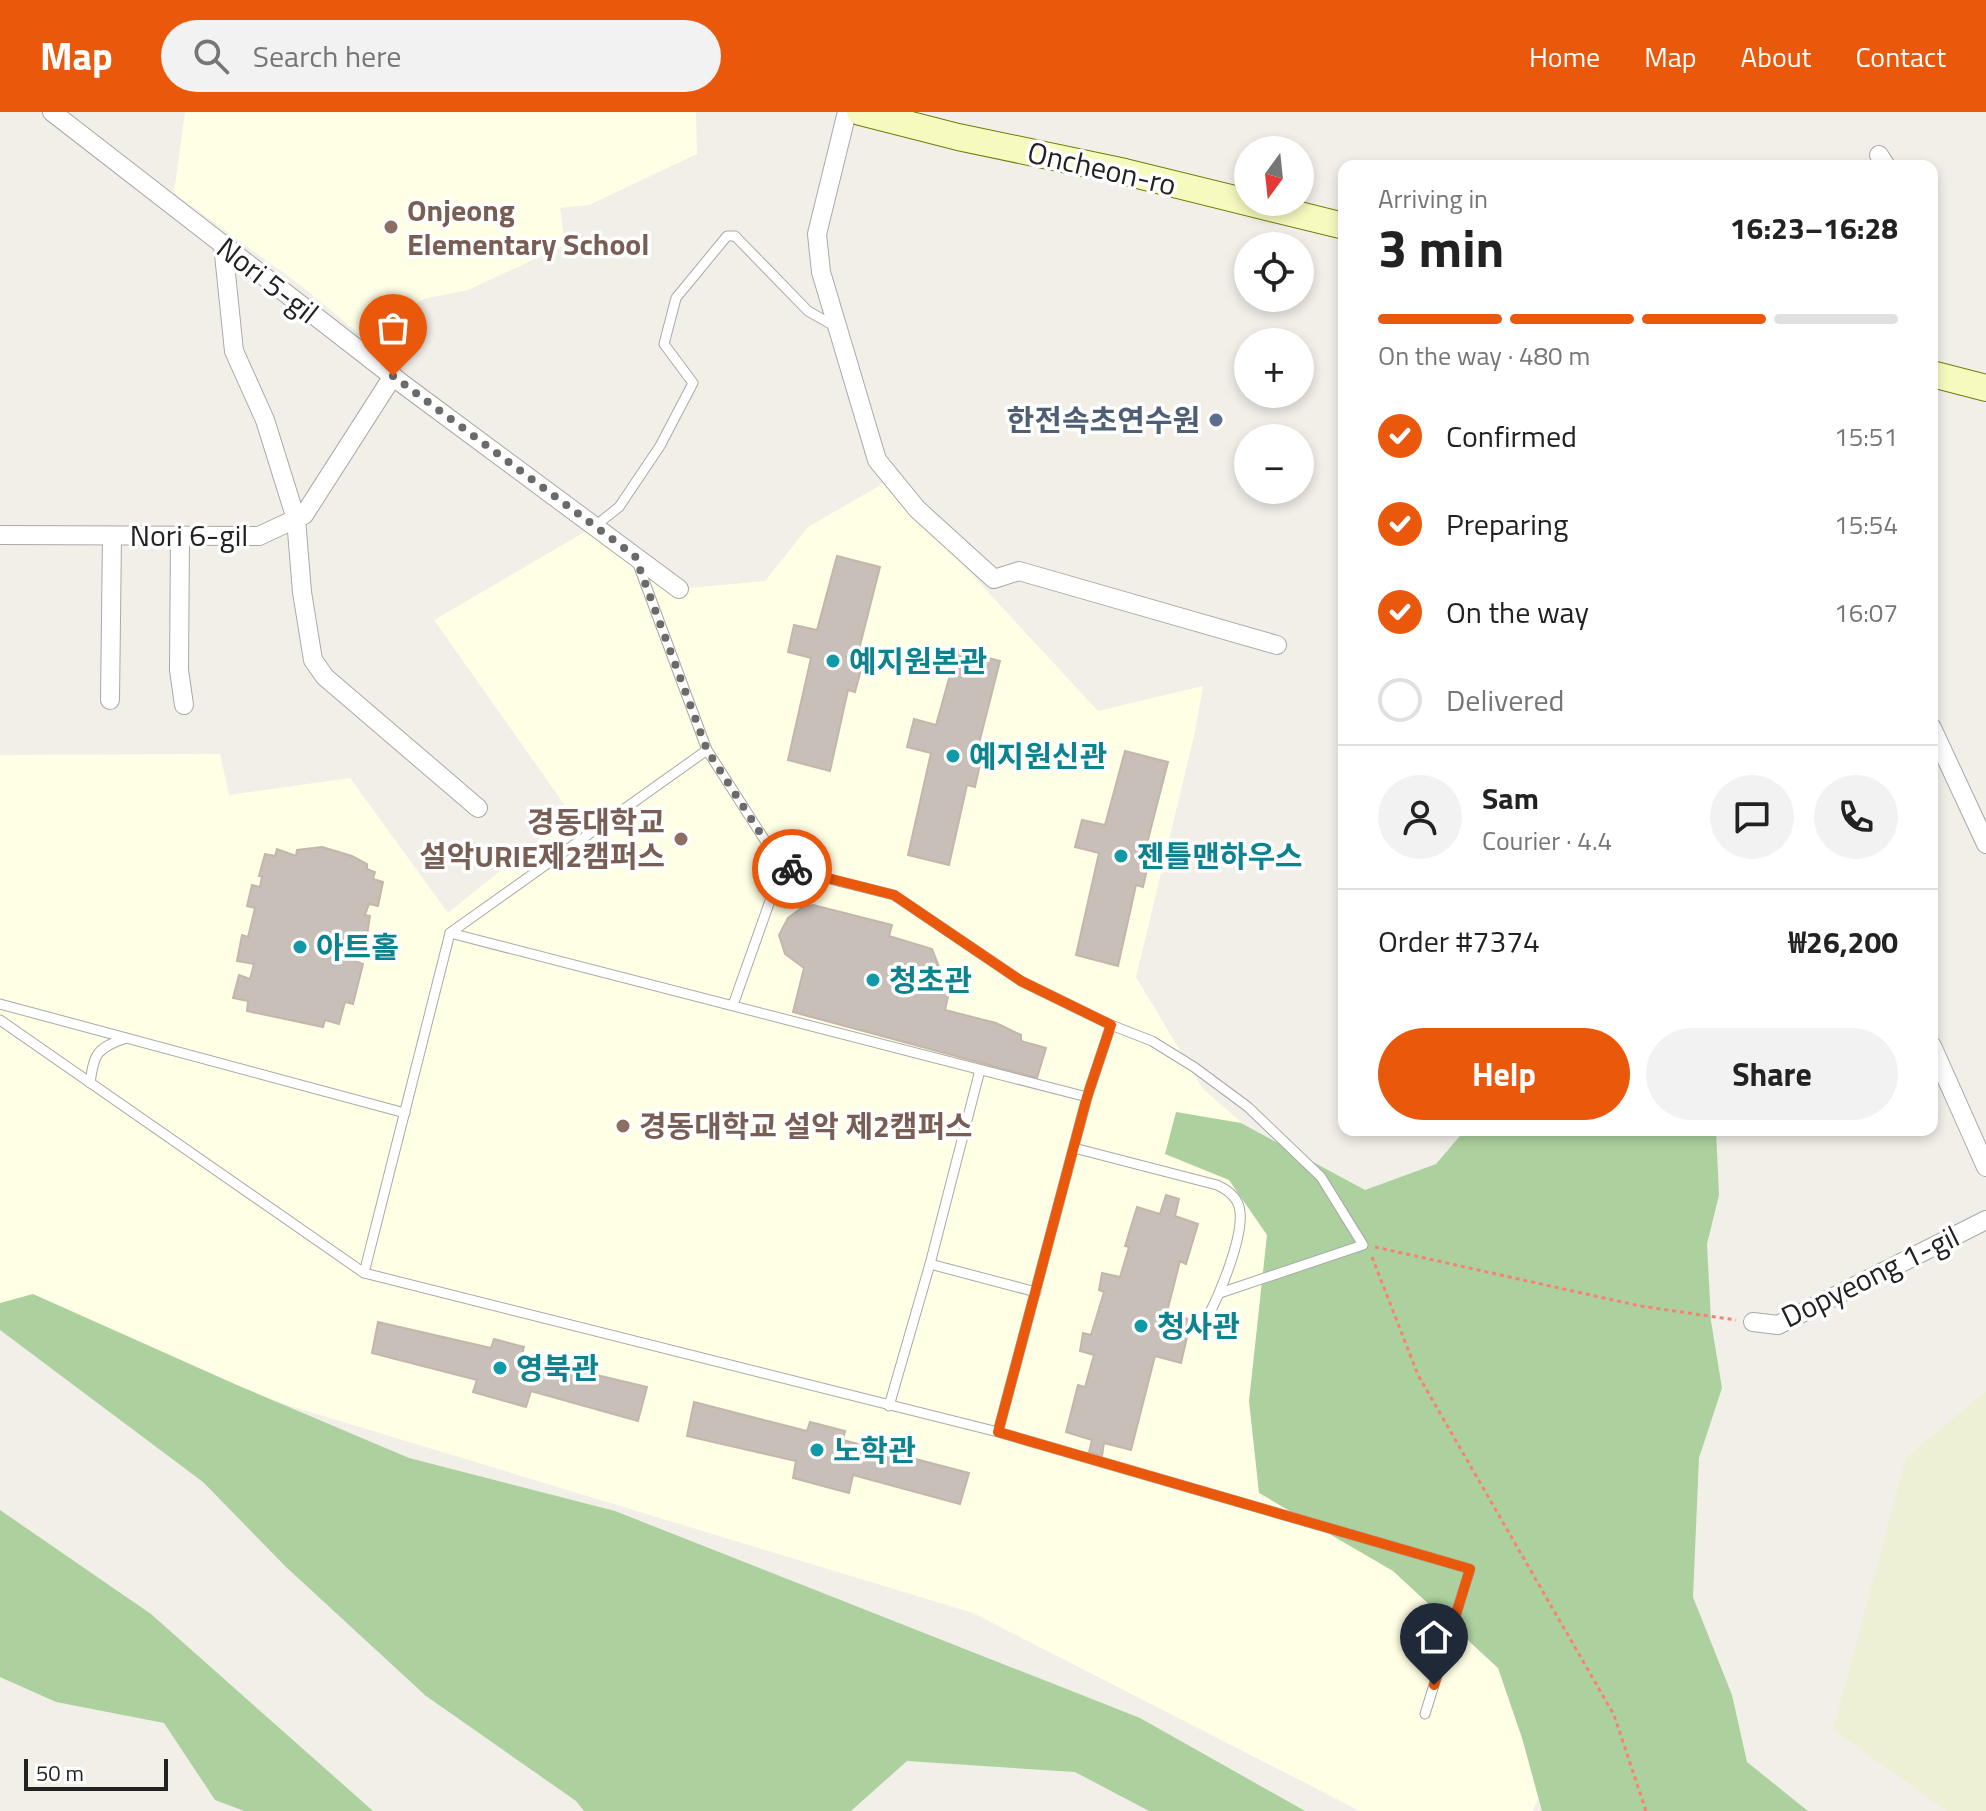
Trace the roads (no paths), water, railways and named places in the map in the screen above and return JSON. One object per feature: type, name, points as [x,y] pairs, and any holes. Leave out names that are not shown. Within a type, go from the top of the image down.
[{"type":"street","name":"Nori 5-gil","points":[[52,112],[393,376],[679,589]]},
{"type":"street","points":[[847,112],[817,234],[821,272],[877,460],[917,509],[994,579],[1019,571],[1277,645]]},
{"type":"street","name":"Oncheon-ro","points":[[860,112],[958,137],[1140,175],[1338,224]]},
{"type":"street","points":[[223,245],[234,351],[265,420],[296,519],[302,592],[313,660],[325,677],[478,808]]},
{"type":"street","name":"Nori 6-gil","points":[[0,535],[259,536],[304,515],[393,376]]},
{"type":"street","points":[[1938,376],[1986,388]]},
{"type":"street","points":[[110,700],[112,536]]},
{"type":"street","points":[[180,536],[179,670],[184,705]]},
{"type":"street","points":[[1938,741],[1986,844]]},
{"type":"street","points":[[1938,1059],[1986,1167]]},
{"type":"street","name":"Dopyeong 1-gil","points":[[1753,1322],[1778,1325],[1986,1220]]},
{"type":"lane","points":[[595,526],[619,507],[660,446],[693,383],[664,344],[676,298],[727,236],[735,236],[808,311],[839,329]]},
{"type":"lane","points":[[635,556],[707,750],[782,867],[894,895],[1021,981],[1111,1025],[1152,1041],[1248,1107],[1321,1177],[1363,1245],[1220,1293]]},
{"type":"lane","points":[[364,1273],[450,933],[707,750]]},
{"type":"lane","points":[[733,1005],[782,867]]},
{"type":"lane","points":[[450,933],[1087,1097]]},
{"type":"lane","points":[[0,1004],[405,1113]]},
{"type":"lane","points":[[0,1020],[364,1273],[998,1432],[1470,1569],[1425,1714]]},
{"type":"lane","points":[[998,1432],[1087,1097],[1111,1025]]},
{"type":"lane","points":[[90,1083],[97,1052],[107,1044],[126,1038]]},
{"type":"lane","points":[[889,1406],[930,1264],[980,1070]]},
{"type":"lane","points":[[1074,1148],[1217,1185],[1230,1192],[1240,1209],[1239,1225],[1220,1293],[1206,1320]]},
{"type":"lane","points":[[930,1264],[1036,1292]]},
{"type":"place","name":"Onjeong Elementary School","points":[[391,227]]},
{"type":"place","name":"한전속초연수원","points":[[1216,420]]},
{"type":"place","name":"예지원본관","points":[[833,661]]},
{"type":"place","name":"예지원신관","points":[[953,756]]},
{"type":"place","name":"경동대학교 설악URIE제2캠퍼스","points":[[681,839]]},
{"type":"place","name":"젠틀맨하우스","points":[[1121,856]]},
{"type":"place","name":"아트홀","points":[[300,947]]},
{"type":"place","name":"청초관","points":[[873,980]]},
{"type":"place","name":"경동대학교 설악 제2캠퍼스","points":[[623,1126]]},
{"type":"place","name":"청사관","points":[[1141,1326]]},
{"type":"place","name":"영북관","points":[[500,1368]]},
{"type":"place","name":"노학관","points":[[817,1450]]}]
